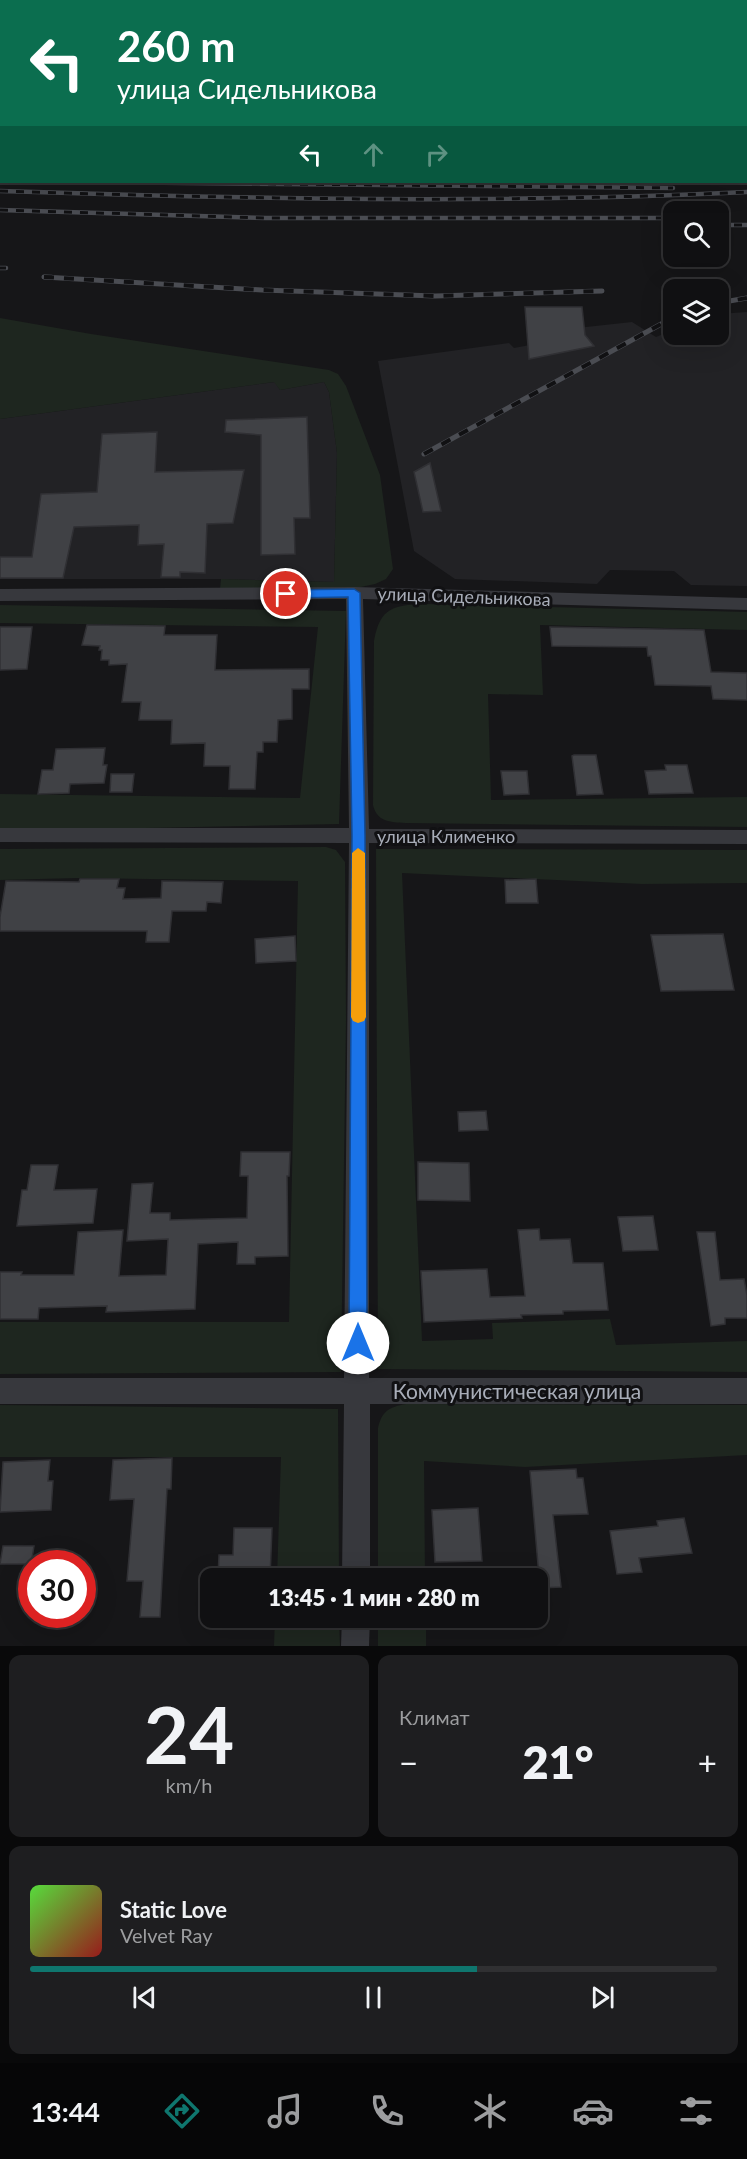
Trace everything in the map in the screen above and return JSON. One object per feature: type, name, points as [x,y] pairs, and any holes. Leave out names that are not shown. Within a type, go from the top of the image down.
[{"type":"street","name":"улица Сидельникова","points":[[0,595],[354,593],[747,604]]},
{"type":"street","points":[[354,593],[358,836],[356,1568]]},
{"type":"street","name":"улица Клименко","points":[[0,836],[747,837]]},
{"type":"street","name":"Коммунистическая улица","points":[[0,1390],[747,1391]]},
{"type":"street","points":[[355,1646],[356,1628]]},
{"type":"shaded area","points":[[747,312],[747,586],[691,585],[674,571],[610,570],[597,584],[455,579],[414,551],[378,361],[509,343],[514,348],[583,335],[577,328],[632,322],[656,337],[663,334],[663,345],[729,345],[729,313]]},
{"type":"shaded area","points":[[0,318],[329,370],[338,374],[346,386],[380,475],[393,569],[386,579],[351,589],[220,589],[221,579],[334,582],[337,453],[329,392],[324,382],[280,390],[274,382],[0,419]]},
{"type":"shaded area","points":[[275,382],[280,390],[324,382],[329,392],[337,453],[334,582],[221,579],[0,579],[0,419]]},
{"type":"shaded area","points":[[0,605],[346,611],[339,824],[0,831],[0,794],[300,798],[318,627],[0,623]]},
{"type":"shaded area","points":[[405,605],[747,612],[747,630],[540,625],[543,695],[488,694],[491,800],[747,797],[747,827],[405,823],[381,818],[373,805],[374,641],[380,621],[390,610]]},
{"type":"shaded area","points":[[326,847],[336,850],[345,862],[346,1019],[341,1372],[0,1374],[0,1322],[289,1322],[298,881],[78,878],[0,880],[0,849]]},
{"type":"shaded area","points":[[376,849],[747,850],[747,883],[642,884],[402,873],[422,1341],[493,1339],[492,1323],[610,1319],[616,1345],[747,1341],[747,1372],[378,1369]]},
{"type":"shaded area","points":[[406,1404],[747,1405],[747,1455],[525,1467],[424,1461],[425,1568],[378,1568],[378,1428],[384,1414],[395,1407]]},
{"type":"shaded area","points":[[0,1405],[338,1409],[339,1568],[277,1568],[281,1457],[0,1457]]},
{"type":"shaded area","points":[[275,1628],[339,1628],[340,1646],[274,1646]]},
{"type":"shaded area","points":[[378,1628],[426,1628],[426,1646],[378,1646]]},
{"type":"building","points":[[525,307],[582,307],[585,335],[594,346],[529,359]]},
{"type":"building","points":[[307,417],[310,518],[294,518],[295,554],[261,555],[261,435],[225,432],[226,420]]},
{"type":"building","points":[[157,432],[155,472],[244,470],[233,523],[207,524],[205,573],[180,572],[180,577],[161,577],[164,544],[138,545],[139,525],[74,527],[63,578],[0,578],[0,557],[32,557],[41,494],[97,492],[102,434]]},
{"type":"building","points":[[430,463],[441,511],[423,512],[414,472]]},
{"type":"building","points":[[87,625],[165,626],[164,635],[217,635],[215,670],[309,669],[309,689],[292,689],[292,719],[278,720],[277,742],[263,742],[263,752],[257,752],[255,789],[229,789],[230,766],[204,766],[205,743],[171,744],[172,720],[139,720],[141,702],[122,702],[127,664],[109,665],[109,660],[101,660],[100,646],[82,645]]},
{"type":"building","points":[[0,627],[32,627],[27,669],[0,670]]},
{"type":"building","points":[[550,627],[704,630],[711,672],[747,673],[747,700],[713,699],[711,686],[655,685],[651,656],[648,656],[647,647],[552,646]]},
{"type":"building","points":[[105,748],[103,765],[107,765],[104,783],[70,784],[69,793],[38,794],[42,770],[53,770],[56,749]]},
{"type":"building","points":[[596,755],[603,794],[577,795],[572,756]]},
{"type":"building","points":[[665,765],[687,765],[693,793],[649,794],[645,771],[666,770]]},
{"type":"building","points":[[501,771],[527,771],[529,794],[504,795]]},
{"type":"building","points":[[111,774],[134,774],[132,792],[110,792]]},
{"type":"building","points":[[80,879],[119,879],[117,888],[125,888],[123,899],[161,898],[162,881],[223,882],[221,903],[207,902],[206,911],[172,911],[169,942],[146,942],[147,931],[0,931],[6,881],[79,882]]},
{"type":"building","points":[[536,879],[538,903],[506,903],[505,880]]},
{"type":"building","points":[[723,934],[734,990],[661,991],[651,935]]},
{"type":"building","points":[[295,936],[296,961],[256,963],[255,939]]},
{"type":"building","points":[[486,1111],[488,1130],[459,1131],[458,1112]]},
{"type":"building","points":[[241,1152],[290,1152],[289,1176],[287,1176],[288,1256],[255,1257],[255,1264],[237,1264],[238,1242],[198,1244],[195,1309],[106,1312],[107,1306],[39,1308],[38,1319],[0,1319],[0,1272],[22,1272],[21,1275],[74,1275],[78,1232],[123,1230],[119,1276],[166,1275],[168,1239],[127,1241],[132,1184],[153,1183],[150,1213],[170,1213],[170,1220],[247,1218],[248,1176],[240,1176]]},
{"type":"building","points":[[418,1162],[469,1163],[470,1201],[418,1200]]},
{"type":"building","points":[[31,1165],[58,1165],[54,1190],[97,1189],[93,1223],[17,1226],[22,1190],[27,1190]]},
{"type":"building","points":[[653,1216],[658,1250],[623,1251],[618,1217]]},
{"type":"building","points":[[539,1229],[540,1240],[570,1239],[573,1263],[603,1263],[608,1310],[563,1311],[563,1314],[521,1315],[522,1318],[424,1322],[421,1271],[487,1269],[490,1297],[525,1296],[518,1230]]},
{"type":"building","points":[[697,1232],[715,1232],[720,1280],[744,1279],[747,1318],[725,1318],[725,1324],[711,1326]]},
{"type":"building","points":[[172,1458],[171,1489],[167,1489],[160,1617],[140,1617],[143,1581],[127,1581],[134,1499],[110,1500],[113,1460]]},
{"type":"building","points":[[50,1460],[48,1481],[53,1481],[51,1510],[0,1512],[3,1462]]},
{"type":"building","points":[[576,1469],[577,1478],[583,1478],[588,1514],[553,1515],[561,1587],[548,1588],[548,1568],[538,1568],[530,1471]]},
{"type":"building","points":[[478,1508],[482,1561],[435,1562],[432,1510]]},
{"type":"building","points":[[684,1518],[692,1553],[639,1558],[642,1572],[617,1574],[610,1531],[658,1526],[657,1521]]},
{"type":"building","points":[[234,1528],[272,1528],[270,1568],[218,1568],[219,1555],[233,1555]]},
{"type":"building","points":[[3,1546],[34,1546],[33,1550],[18,1550],[18,1564],[0,1564]]},
{"type":"railway","points":[[189,183],[673,188]]},
{"type":"railway","points":[[0,191],[374,199],[560,198],[747,192]]},
{"type":"railway","points":[[0,210],[266,218],[663,218]]},
{"type":"railway","points":[[729,225],[747,225]]},
{"type":"railway","points":[[0,268],[6,268]]},
{"type":"railway","points":[[52,277],[44,277],[262,290],[435,296],[602,291]]},
{"type":"railway","points":[[729,301],[747,298]]},
{"type":"railway","points":[[424,454],[663,323]]},
{"type":"slow traffic","points":[[358,853],[358,1017]]},
{"type":"route","points":[[286,594],[354,593],[358,836],[358,1343]]}]
